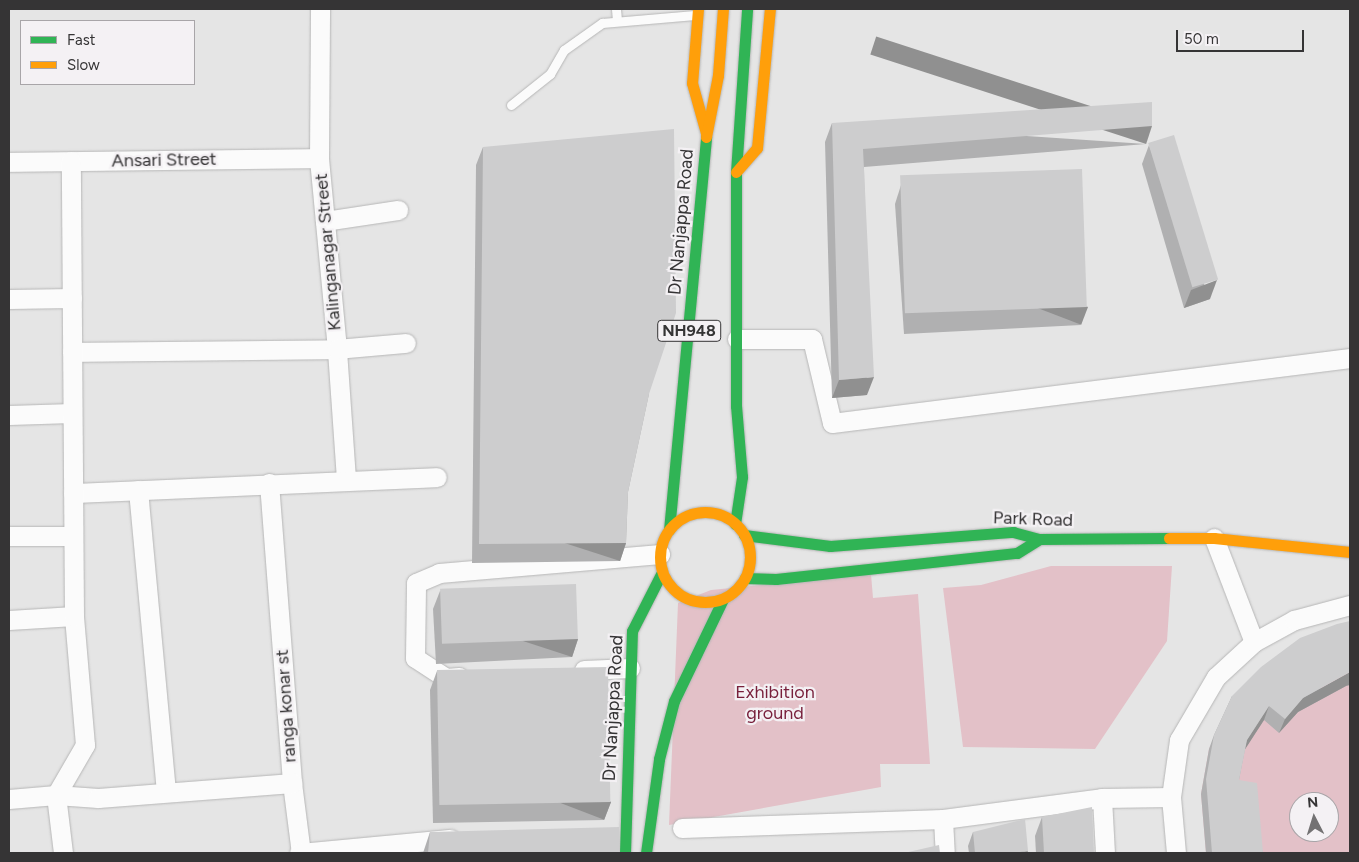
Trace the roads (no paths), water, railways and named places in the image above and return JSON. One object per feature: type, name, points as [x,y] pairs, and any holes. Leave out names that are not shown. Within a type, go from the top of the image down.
[{"type":"main road","name":"NH948","points":[[706,133],[718,75],[723,9]]},
{"type":"main road","name":"NH948","points":[[735,524],[742,477],[736,406],[736,172],[747,9]]},
{"type":"main road","points":[[736,172],[757,148],[770,9]]},
{"type":"main road","name":"Dr Nanjappa Road","points":[[669,530],[706,133],[692,83],[698,12]]},
{"type":"main road","points":[[661,563],[669,585],[687,598],[709,602],[723,599],[736,590],[745,578],[750,557],[744,535],[735,524],[722,516],[694,514],[669,530]]},
{"type":"main road","name":"NH948","points":[[661,563],[669,530]]},
{"type":"main road","name":"Park Road","points":[[744,535],[830,546],[1013,532],[1039,539],[1214,538],[1350,552]]},
{"type":"main road","points":[[745,578],[776,579],[1017,552],[1039,539]]},
{"type":"main road","name":"Dr Nanjappa Road","points":[[625,853],[632,631],[661,563]]},
{"type":"main road","points":[[646,853],[647,832],[659,759],[674,701],[723,599]]},
{"type":"street","name":"Kalinganagar Street","points":[[72,352],[337,349],[319,158],[320,9]]},
{"type":"street","name":"Ansari Street","points":[[9,162],[319,158]]},
{"type":"street","points":[[63,853],[56,795],[85,745],[74,616],[71,162]]},
{"type":"street","points":[[325,221],[398,210]]},
{"type":"street","points":[[9,299],[72,298]]},
{"type":"street","points":[[737,338],[812,339],[832,423],[1350,358]]},
{"type":"street","points":[[346,479],[337,349],[406,343]]},
{"type":"street","points":[[9,415],[72,413]]},
{"type":"street","points":[[73,493],[346,479],[437,477]]},
{"type":"street","name":"ranga konar st","points":[[9,799],[56,795],[98,798],[292,782],[269,483]]},
{"type":"street","points":[[138,490],[166,792]]},
{"type":"street","points":[[9,536],[73,536]]},
{"type":"street","points":[[1214,538],[1254,642]]},
{"type":"street","points":[[475,676],[446,678],[415,658],[416,582],[439,573],[661,563]]},
{"type":"street","points":[[1176,853],[1171,797],[1179,740],[1216,677],[1254,642],[1294,620],[1350,605]]},
{"type":"street","points":[[9,620],[74,616]]},
{"type":"street","points":[[562,672],[630,668]]},
{"type":"street","points":[[292,782],[300,853],[469,837]]},
{"type":"street","points":[[682,828],[943,819],[1102,798],[1171,797]]},
{"type":"street","points":[[1102,798],[1105,853]]},
{"type":"street","points":[[943,819],[945,853]]},
{"type":"street","points":[[606,831],[626,830]]},
{"type":"lane","points":[[616,9],[617,21]]},
{"type":"lane","points":[[511,105],[550,74],[564,50],[602,23],[698,12]]},
{"type":"park label","name":"Exhibition ground","points":[[775,703]]}]
